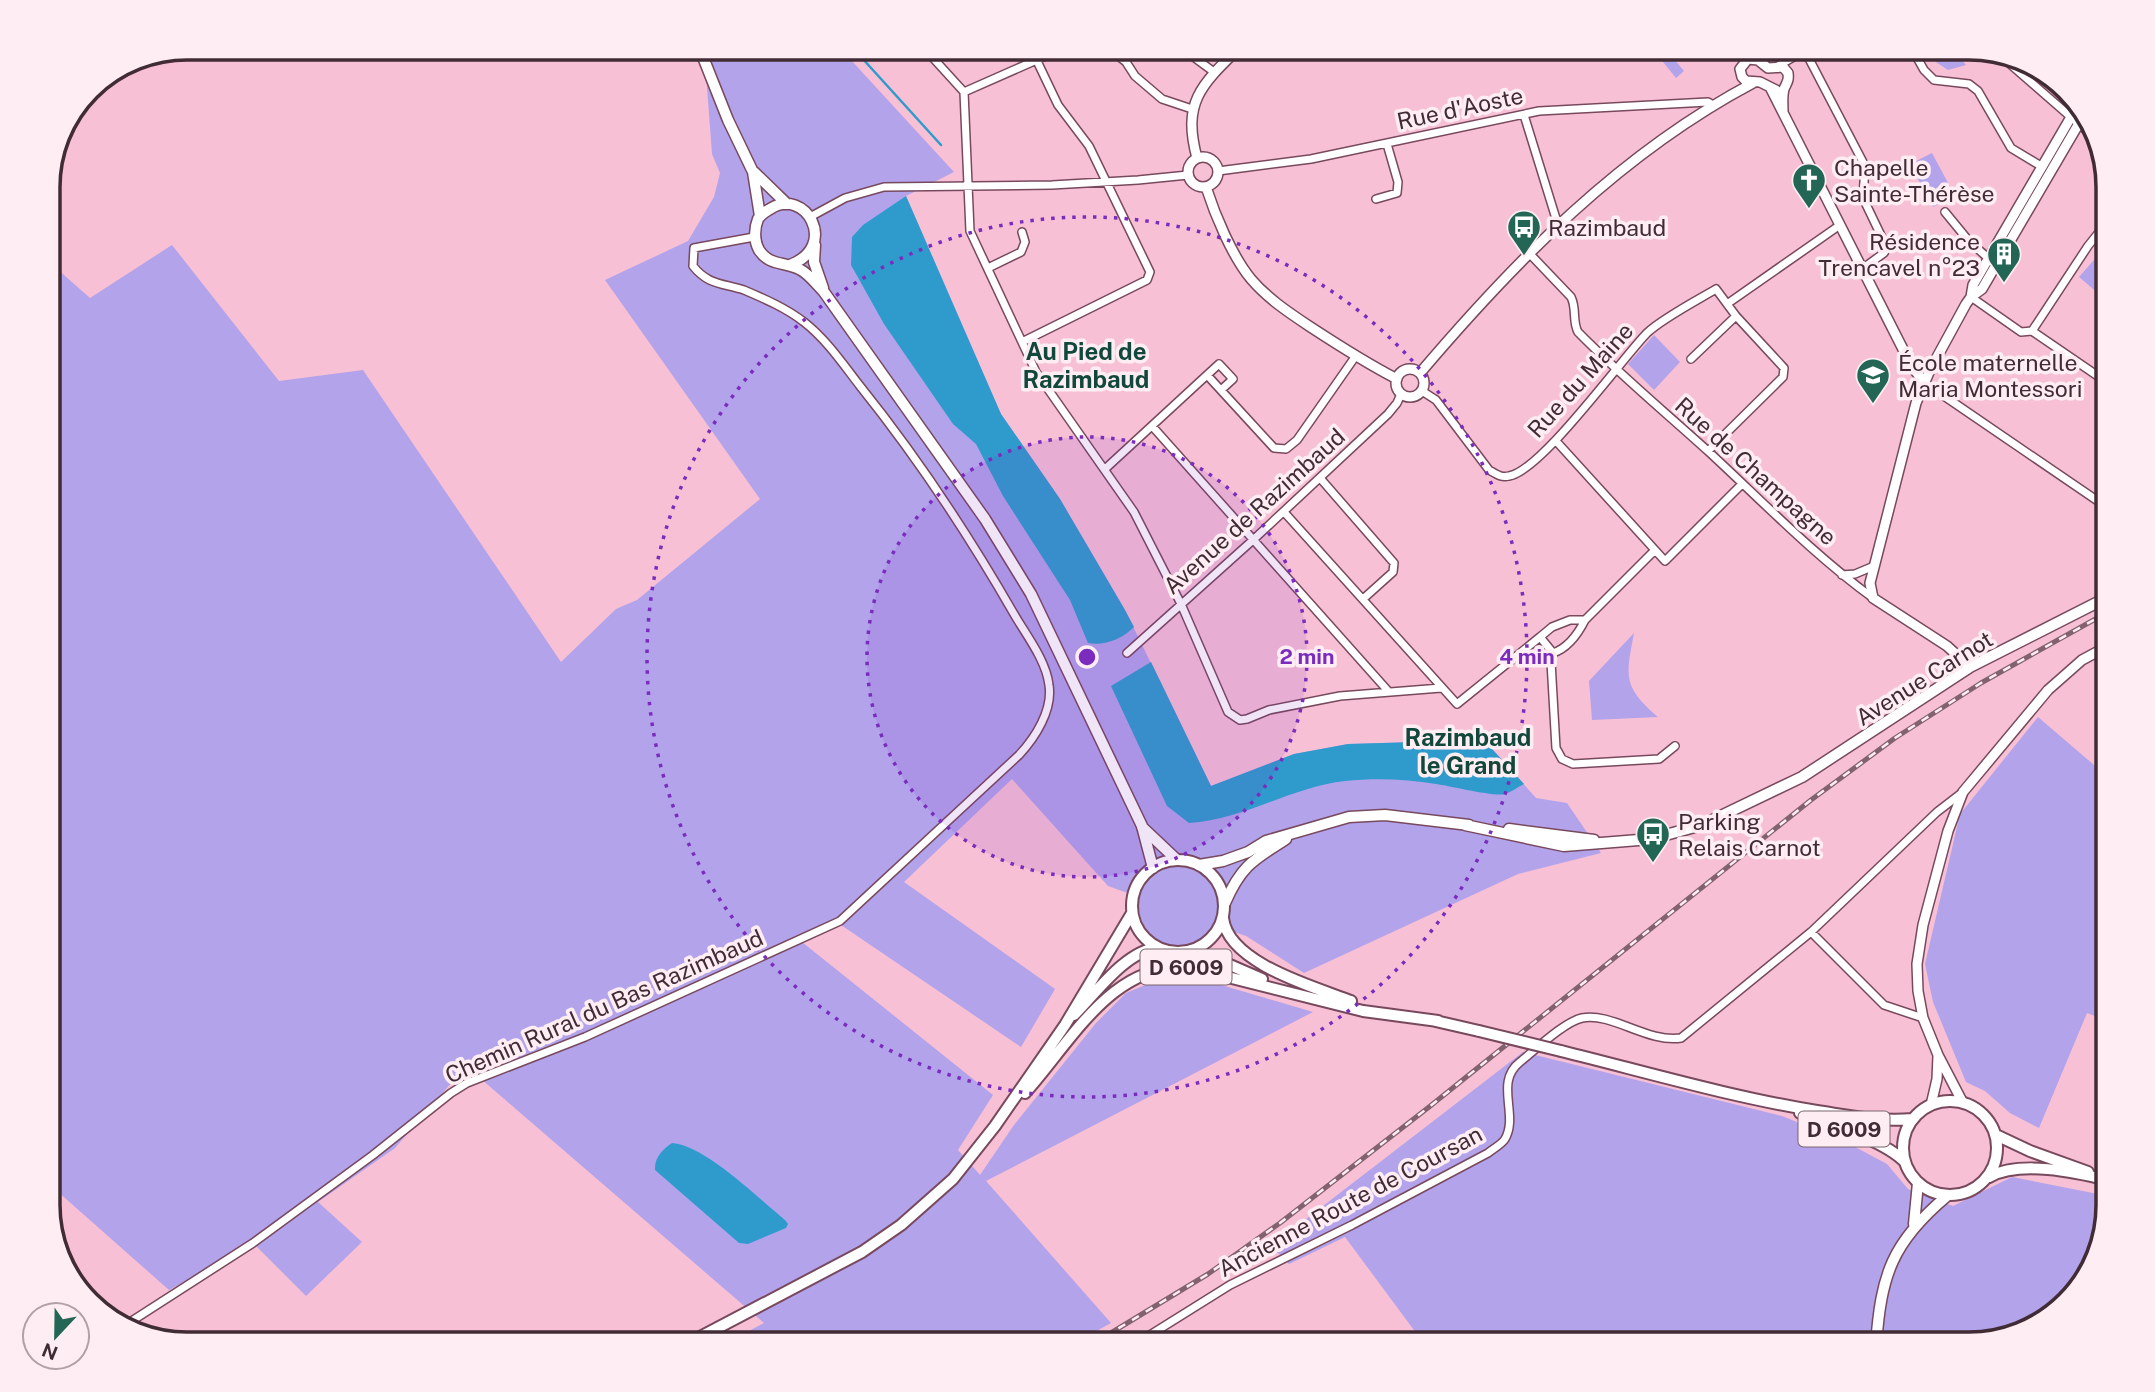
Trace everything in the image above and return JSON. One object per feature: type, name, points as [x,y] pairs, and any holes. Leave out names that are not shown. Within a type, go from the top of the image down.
[{"type":"main road","points":[[704,60],[753,172],[760,216],[754,237],[758,249],[766,259],[803,270],[824,292],[985,519],[1031,594],[1142,826],[1153,867]]},
{"type":"main road","points":[[753,172],[787,204]]},
{"type":"main road","points":[[760,216],[774,206],[787,204],[800,208],[810,216],[815,229],[814,262],[824,292]]},
{"type":"main road","points":[[790,265],[801,261],[810,253],[815,242]]},
{"type":"main road","name":"Avenue Carnot","points":[[1296,833],[1349,817],[1385,815],[1465,825],[1564,846],[1651,839],[1702,825],[1802,777],[1970,667],[2096,603]]},
{"type":"main road","points":[[1142,826],[1177,860]]},
{"type":"main road","points":[[1296,833],[1243,869],[1225,903],[1223,918],[1216,934],[1209,941],[1190,951],[1172,952],[1157,947],[1140,932],[1132,913],[1132,900],[1136,887],[1153,867],[1177,860],[1199,865],[1223,861],[1248,852],[1266,841],[1296,833]]},
{"type":"main road","points":[[1199,865],[1216,879],[1225,903]]},
{"type":"main road","name":"D 6009","points":[[995,1126],[1065,1025],[1132,913]]},
{"type":"main road","name":"D 6009","points":[[1223,918],[1227,934],[1237,947],[1251,957],[1351,1001]]},
{"type":"main road","name":"D 6009","points":[[1065,1025],[1133,955],[1157,947]]},
{"type":"main road","name":"D 6009","points":[[1190,951],[1308,993],[1438,1021],[1778,1105],[1886,1122],[1913,1119]]},
{"type":"main road","name":"D 6009","points":[[710,1332],[818,1277],[882,1240],[930,1201],[953,1179],[1078,1028],[1114,992],[1135,977],[1157,969],[1196,969],[1363,1011],[1438,1021]]},
{"type":"main road","points":[[1987,1179],[1996,1158],[1996,1135],[1989,1121],[1977,1110],[1963,1103],[1947,1101],[1931,1105],[1913,1119],[1903,1147],[1905,1162],[1918,1183],[1932,1192],[1947,1196],[1962,1194],[1976,1189],[1987,1179],[2008,1169],[2032,1168],[2096,1179]]},
{"type":"main road","name":"D 6009","points":[[1778,1105],[1847,1130],[1895,1153],[1905,1162]]},
{"type":"main road","points":[[1996,1135],[2096,1176]]},
{"type":"main road","points":[[1913,1226],[1918,1183]]},
{"type":"main road","points":[[1878,1332],[1883,1285],[1891,1261],[1913,1226],[1947,1196]]},
{"type":"street","points":[[935,60],[964,92],[970,231],[1036,372],[1134,512],[1181,604],[1228,712],[1233,717],[1247,719],[1269,710],[1328,698],[1441,688]]},
{"type":"street","points":[[1123,60],[1135,76],[1163,99],[1192,108]]},
{"type":"street","points":[[1198,60],[1214,72]]},
{"type":"street","points":[[1197,158],[1192,139],[1192,108],[1200,91],[1226,60]]},
{"type":"street","points":[[1732,94],[1742,77],[1740,69],[1753,60],[1768,68],[1789,60]]},
{"type":"street","points":[[1420,373],[1496,286],[1568,215],[1619,171],[1713,105],[1753,83],[1760,82],[1771,89],[1784,88],[1788,83],[1790,66],[1796,60]]},
{"type":"street","points":[[1811,60],[1865,166],[1863,198],[1887,248],[1862,269]]},
{"type":"street","points":[[1918,60],[1934,80],[1969,84],[1978,91],[2011,148],[2041,166]]},
{"type":"street","points":[[964,92],[1037,61],[1058,105],[1089,146],[1150,272],[1147,280],[1022,342]]},
{"type":"street","points":[[1778,66],[1788,73]]},
{"type":"street","points":[[2015,68],[2078,124]]},
{"type":"street","points":[[1742,77],[1753,83]]},
{"type":"street","points":[[1784,88],[1784,114]]},
{"type":"street","points":[[1771,89],[1912,367],[1925,383],[2096,500]]},
{"type":"street","name":"Rue d'Aoste","points":[[1218,171],[1311,159],[1539,111],[1708,102],[1713,105]]},
{"type":"street","points":[[1524,115],[1558,225]]},
{"type":"street","points":[[1970,667],[1947,646],[1873,598],[1870,583],[1916,403],[1952,329],[1971,297],[1973,285],[2041,166],[2074,120]]},
{"type":"street","points":[[1971,297],[1982,289],[2074,120]]},
{"type":"street","points":[[1376,199],[1396,193],[1398,182],[1387,144]]},
{"type":"street","points":[[1197,158],[1210,159],[1218,171],[1214,183],[1206,187],[1193,183],[1188,175],[1190,165],[1197,158]]},
{"type":"street","points":[[810,216],[845,198],[884,187],[1107,182],[1188,175]]},
{"type":"street","points":[[1206,187],[1238,259],[1251,279],[1272,300],[1355,357],[1397,379]]},
{"type":"street","points":[[1552,202],[1568,215]]},
{"type":"street","points":[[1945,212],[1968,240],[1989,258]]},
{"type":"street","points":[[1708,451],[1783,377],[1784,368],[1727,304],[1840,225]]},
{"type":"street","points":[[988,268],[1021,252],[1025,242],[1022,232]]},
{"type":"street","points":[[2032,331],[2096,236]]},
{"type":"street","name":"Chemin Rural du Bas Razimbaud","points":[[133,1320],[253,1243],[467,1083],[585,1037],[840,921],[1035,738],[1043,718],[1049,685],[1039,658],[982,559],[876,405],[828,345],[805,323],[775,303],[702,277],[693,266],[694,248],[754,237]]},
{"type":"street","name":"Rue de Champagne","points":[[1529,253],[1571,298],[1575,306],[1575,326],[1578,332],[1841,575],[1873,598]]},
{"type":"street","name":"Rue du Maine","points":[[1422,391],[1436,400],[1489,470],[1499,476],[1510,476],[1520,472],[1556,441],[1650,330],[1716,289],[1727,304]]},
{"type":"street","points":[[1971,297],[2021,332],[2032,331],[2096,375]]},
{"type":"street","points":[[1690,359],[1736,316]]},
{"type":"street","points":[[1208,375],[1274,448],[1286,449],[1297,440],[1355,357]]},
{"type":"street","points":[[1105,469],[1219,364],[1233,379],[1221,390]]},
{"type":"street","points":[[1407,369],[1420,373],[1425,383],[1422,391],[1410,397],[1401,394],[1397,379],[1407,369]]},
{"type":"street","name":"Avenue de Razimbaud","points":[[1127,653],[1388,414],[1401,394]]},
{"type":"street","points":[[1152,426],[1389,692]]},
{"type":"street","points":[[1556,441],[1665,561],[1742,484]]},
{"type":"street","points":[[1320,478],[1394,563],[1393,572],[1363,600]]},
{"type":"street","points":[[1284,512],[1457,704],[1552,627],[1570,620],[1585,620]]},
{"type":"street","points":[[1553,653],[1563,650],[1585,620],[1655,550]]},
{"type":"street","points":[[1841,575],[1855,574],[1874,566]]},
{"type":"street","points":[[1540,637],[1553,653]]},
{"type":"street","points":[[1963,1103],[1938,1055],[1923,1018],[1918,991],[1917,964],[1923,925],[1948,831],[1963,792],[2058,679],[2096,652]]},
{"type":"street","points":[[1553,653],[1550,662],[1556,748],[1562,759],[1573,764],[1659,759],[1675,746]]},
{"type":"street","name":"Ancienne Route de Coursan","points":[[1155,1332],[1230,1285],[1352,1225],[1488,1153],[1505,1140],[1509,1125],[1507,1084],[1515,1066],[1580,1018],[1600,1018],[1667,1041],[1681,1038],[1811,933],[1937,811],[1963,792]]},
{"type":"street","points":[[1811,933],[1884,1005],[1923,1018]]},
{"type":"street","points":[[1931,1105],[1937,1080],[1938,1055]]},
{"type":"shaded area","points":[[705,60],[851,60],[954,172],[906,196],[1001,414],[1060,499],[1125,610],[1211,786],[1294,754],[1348,744],[1484,740],[1536,798],[1567,803],[1601,853],[1518,874],[1304,973],[1246,936],[1214,925],[1203,937],[1190,944],[1165,944],[1153,937],[1140,914],[1139,897],[1108,886],[1012,779],[904,882],[1055,989],[1021,1047],[838,923],[802,942],[993,1095],[958,1150],[980,1175],[1014,1125],[1096,1023],[1126,993],[1155,981],[1201,979],[1313,1012],[986,1181],[1111,1323],[1095,1332],[747,1332],[764,1323],[466,1066],[395,1148],[318,1202],[362,1242],[306,1296],[254,1244],[169,1290],[60,1194],[60,272],[90,298],[172,245],[279,381],[363,370],[561,662],[616,609],[637,600],[760,499],[605,280],[688,241],[714,197],[720,173],[712,154]]},
{"type":"shaded area","points":[[1661,60],[1675,60],[1684,71],[1676,78]]},
{"type":"shaded area","points":[[1933,60],[1962,60],[1966,65],[1948,70]]},
{"type":"shaded area","points":[[1932,153],[1955,196],[1933,207],[1910,164]]},
{"type":"shaded area","points":[[2096,258],[2096,291],[2079,277]]},
{"type":"shaded area","points":[[1654,335],[1680,362],[1654,390],[1628,364]]},
{"type":"shaded area","points":[[1634,633],[1629,660],[1632,688],[1658,717],[1592,720],[1589,681]]},
{"type":"shaded area","points":[[2038,717],[2096,767],[2096,1016],[2087,1013],[2039,1128],[2010,1113],[1985,1091],[1966,1082],[1933,1002],[1925,964],[1960,814]]},
{"type":"shaded area","points":[[1523,1052],[1782,1116],[1842,1140],[1887,1164],[1908,1189],[1953,1206],[2012,1177],[2096,1194],[2091,1238],[2086,1254],[2069,1283],[2046,1306],[2032,1315],[2017,1323],[1985,1331],[1415,1332],[1345,1237],[1289,1264],[1271,1246]]},
{"type":"water","points":[[906,196],[1001,414],[1060,499],[1134,627],[1119,638],[1088,643],[1070,600],[1003,496],[976,444],[953,424],[884,324],[851,265],[852,237],[863,225]]},
{"type":"water","points":[[1151,662],[1211,786],[1294,754],[1348,744],[1484,740],[1524,784],[1499,795],[1414,781],[1345,781],[1305,790],[1229,816],[1189,823],[1167,806],[1111,686]]},
{"type":"water","points":[[672,1143],[700,1153],[731,1174],[785,1220],[788,1224],[786,1228],[748,1244],[739,1243],[655,1170],[660,1154]]},
{"type":"waterway","points":[[864,60],[941,145]]},
{"type":"railway","points":[[1112,1332],[1208,1274],[1280,1223],[1429,1107],[1811,800],[1895,738],[1981,683],[2096,619]]},
{"type":"place","name":"Chapelle Sainte-Thérèse","points":[[1809,210]]},
{"type":"place","name":"Razimbaud","points":[[1524,257]]},
{"type":"place","name":"Résidence Trencavel n°23","points":[[2004,284]]},
{"type":"place","name":"École maternelle Maria Montessori","points":[[1873,405]]},
{"type":"place","name":"Parking Relais Carnot","points":[[1653,864]]},
{"type":"district","name":"Au Pied de Razimbaud","points":[[1086,365]]},
{"type":"district","name":"Razimbaud le Grand","points":[[1468,751]]}]
